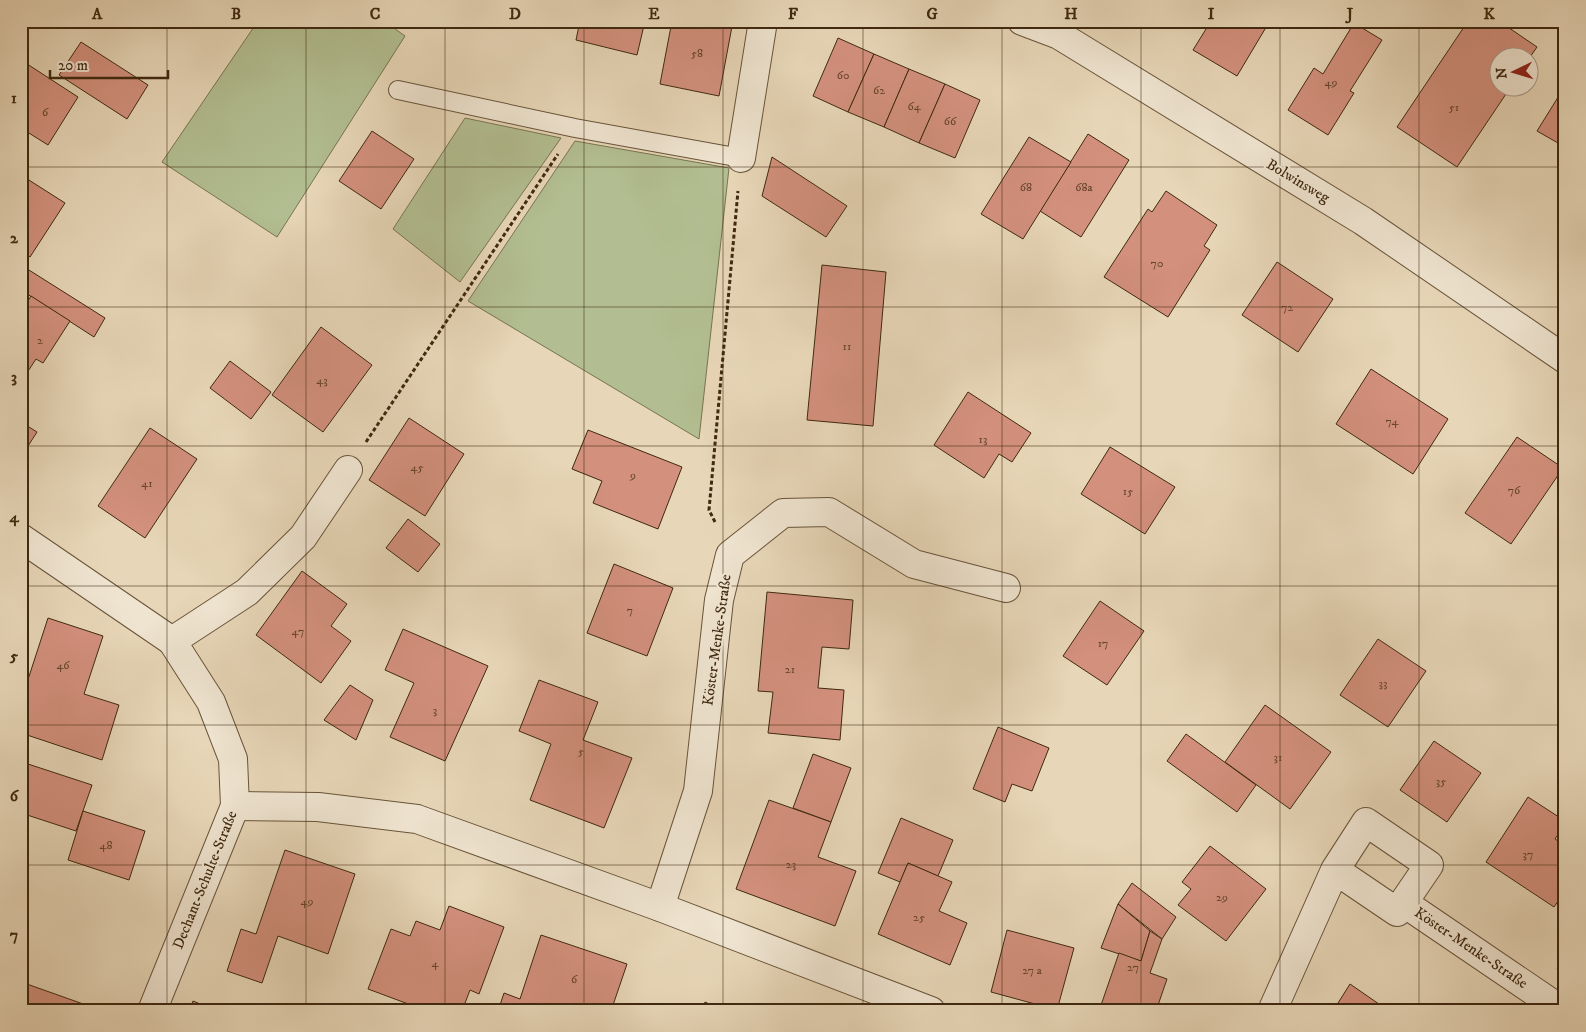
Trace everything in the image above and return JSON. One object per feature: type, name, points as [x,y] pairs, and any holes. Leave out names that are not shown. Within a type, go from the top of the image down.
[{"type":"street","points":[[741,158],[763,21]]},
{"type":"street","name":"Bolwinsweg","points":[[1022,21],[1059,35],[1362,221],[1565,359]]},
{"type":"street","points":[[172,641],[247,592],[303,537],[348,470]]},
{"type":"street","name":"Köster-Menke-Straße","points":[[660,907],[698,791],[719,600],[730,555],[784,513],[829,512],[914,564],[1006,588]]},
{"type":"street","name":"Dechant-Schulte-Straße","points":[[21,538],[172,641],[211,702],[232,759],[235,806],[152,1011]]},
{"type":"street","points":[[235,806],[318,807],[417,820],[660,907],[931,1011]]},
{"type":"street","name":"Köster-Menke-Straße","points":[[1272,1011],[1335,870],[1366,822],[1429,865],[1397,912],[1335,870]]},
{"type":"street","name":"Köster-Menke-Straße","points":[[1404,903],[1563,1011]]},
{"type":"lane","points":[[398,90],[575,128],[741,158]]},
{"type":"path","points":[[348,470],[575,128]]},
{"type":"path","points":[[730,555],[710,510],[741,158]]},
{"type":"green space","points":[[258,21],[384,21],[405,36],[277,237],[162,162]]},
{"type":"green space","points":[[465,118],[561,138],[460,282],[393,229]]},
{"type":"green space","points":[[575,141],[729,168],[699,439],[468,301]]},
{"type":"building","points":[[580,21],[645,21],[637,55],[576,40]]},
{"type":"building","points":[[672,21],[733,21],[719,96],[660,84]]},
{"type":"building","points":[[1211,21],[1264,21],[1268,24],[1237,76],[1193,50]]},
{"type":"building","points":[[1468,21],[1499,21],[1537,47],[1488,48],[1488,98],[1503,98],[1457,167],[1397,127]]},
{"type":"building","points":[[1354,23],[1382,40],[1350,91],[1354,93],[1328,135],[1288,110],[1314,68],[1323,74]]},
{"type":"building","points":[[838,38],[874,54],[848,112],[813,96]]},
{"type":"building","points":[[81,42],[148,85],[127,119],[59,75]]},
{"type":"building","points":[[874,54],[909,69],[884,127],[848,112]]},
{"type":"building","points":[[21,60],[78,97],[48,145],[21,128]]},
{"type":"building","points":[[909,69],[945,84],[919,143],[884,127]]},
{"type":"building","points":[[945,84],[980,100],[955,158],[919,143]]},
{"type":"building","points":[[1565,86],[1565,147],[1537,131]]},
{"type":"building","points":[[372,131],[414,159],[381,209],[339,181]]},
{"type":"building","points":[[1088,134],[1129,160],[1081,237],[1040,211]]},
{"type":"building","points":[[1029,137],[1071,162],[1023,239],[981,214]]},
{"type":"building","points":[[772,157],[847,206],[826,237],[762,196]]},
{"type":"building","points":[[21,175],[65,203],[30,257],[21,251]]},
{"type":"building","points":[[1166,191],[1217,225],[1204,246],[1210,250],[1168,317],[1104,277],[1148,209],[1152,212]]},
{"type":"building","points":[[1277,262],[1333,299],[1298,352],[1242,315]]},
{"type":"building","points":[[21,265],[105,318],[94,337],[21,290]]},
{"type":"building","points":[[822,265],[886,272],[873,426],[807,420]]},
{"type":"building","points":[[31,296],[70,321],[43,363],[36,359],[21,382],[21,312]]},
{"type":"building","points":[[321,327],[372,365],[323,432],[272,395]]},
{"type":"building","points":[[230,361],[271,392],[251,419],[210,388]]},
{"type":"building","points":[[1371,369],[1448,419],[1413,474],[1336,424]]},
{"type":"building","points":[[968,392],[1031,433],[1012,462],[999,454],[984,478],[934,445]]},
{"type":"building","points":[[409,418],[464,454],[425,516],[369,480]]},
{"type":"building","points":[[21,422],[37,432],[21,457]]},
{"type":"building","points":[[150,428],[197,459],[145,538],[98,506]]},
{"type":"building","points":[[588,430],[682,467],[658,529],[593,503],[602,481],[572,469]]},
{"type":"building","points":[[1517,437],[1563,468],[1511,544],[1465,513]]},
{"type":"building","points":[[1110,447],[1175,487],[1145,534],[1081,494]]},
{"type":"building","points":[[408,519],[440,544],[418,572],[386,548]]},
{"type":"building","points":[[614,564],[673,588],[647,656],[587,633]]},
{"type":"building","points":[[302,571],[347,604],[331,626],[351,641],[321,683],[256,635]]},
{"type":"building","points":[[767,592],[853,600],[849,649],[822,647],[818,688],[844,690],[840,740],[768,733],[773,692],[758,691]]},
{"type":"building","points":[[1100,601],[1144,631],[1107,685],[1063,656]]},
{"type":"building","points":[[48,618],[103,636],[84,694],[119,705],[102,760],[21,733],[21,701]]},
{"type":"building","points":[[403,629],[488,666],[445,761],[390,737],[414,683],[385,670]]},
{"type":"building","points":[[1378,639],[1426,671],[1388,727],[1340,695]]},
{"type":"building","points":[[539,680],[598,702],[583,740],[632,758],[604,828],[530,800],[551,744],[519,731]]},
{"type":"building","points":[[350,685],[373,700],[356,740],[324,720]]},
{"type":"building","points":[[1265,705],[1331,752],[1290,809],[1225,762]]},
{"type":"building","points":[[998,727],[1049,748],[1032,791],[1012,784],[1005,802],[973,789]]},
{"type":"building","points":[[1186,734],[1256,785],[1237,812],[1167,761]]},
{"type":"building","points":[[1434,741],[1481,773],[1447,822],[1400,790]]},
{"type":"building","points":[[813,754],[851,768],[831,822],[793,808]]},
{"type":"building","points":[[28,764],[92,785],[76,831],[21,813],[21,786]]},
{"type":"building","points":[[1528,797],[1565,821],[1555,839],[1565,846],[1565,891],[1554,907],[1486,862]]},
{"type":"building","points":[[769,800],[831,822],[818,857],[856,871],[835,926],[736,889]]},
{"type":"building","points":[[83,811],[145,831],[129,880],[68,860]]},
{"type":"building","points":[[901,818],[953,840],[938,876],[908,863],[900,882],[878,873]]},
{"type":"building","points":[[1210,846],[1266,889],[1226,941],[1178,905],[1191,889],[1182,882]]},
{"type":"building","points":[[285,850],[355,874],[328,954],[278,936],[262,983],[227,971],[241,929],[256,934]]},
{"type":"building","points":[[908,863],[952,882],[939,911],[967,923],[950,965],[878,934]]},
{"type":"building","points":[[1132,883],[1176,917],[1162,939],[1118,904]]},
{"type":"building","points":[[1118,904],[1150,931],[1141,961],[1101,948]]},
{"type":"building","points":[[449,906],[504,927],[479,994],[470,990],[462,1011],[427,1011],[368,989],[391,929],[410,936],[416,921],[440,930]]},
{"type":"building","points":[[1007,930],[1074,948],[1057,1010],[991,992]]},
{"type":"building","points":[[1150,931],[1162,939],[1150,973],[1167,979],[1156,1011],[1099,1011],[1119,953],[1141,961]]},
{"type":"building","points":[[541,935],[627,964],[611,1011],[498,1011],[504,993],[520,999]]},
{"type":"building","points":[[1565,957],[1565,974],[1557,969]]},
{"type":"building","points":[[24,983],[86,1005],[84,1011],[21,1011],[21,990]]},
{"type":"building","points":[[1350,984],[1389,1011],[1333,1011]]},
{"type":"building","points":[[193,1001],[217,1011],[189,1011]]},
{"type":"building","points":[[705,1002],[724,1011],[701,1011]]}]
